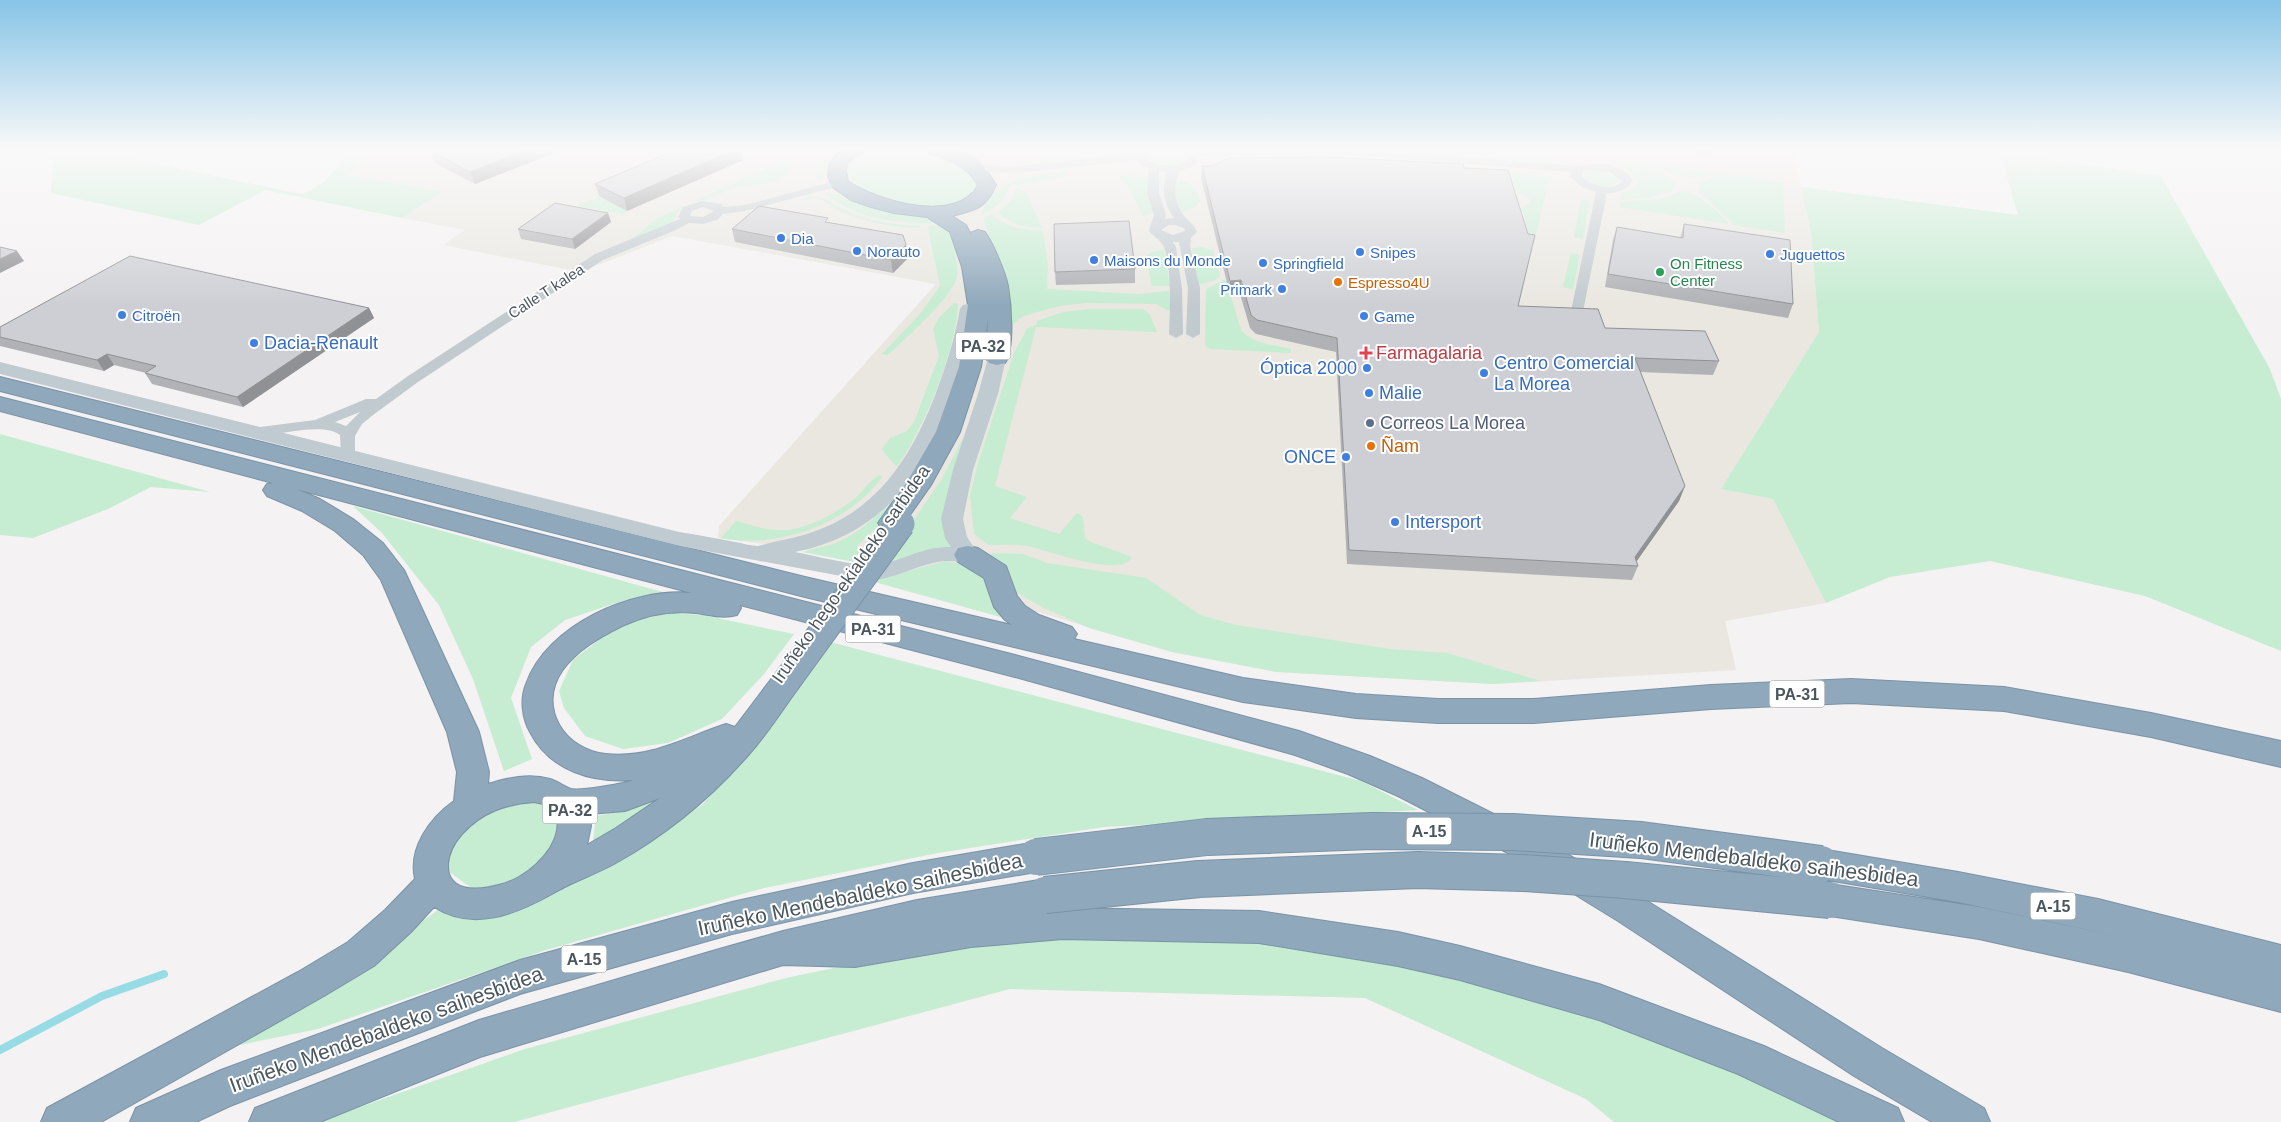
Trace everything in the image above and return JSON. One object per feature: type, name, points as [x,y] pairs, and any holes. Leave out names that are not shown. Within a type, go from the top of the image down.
[{"type":"highway","name":"PA-32","points":[[871,201],[896,209],[933,212],[957,209],[975,203]]},
{"type":"highway","name":"Iruñeko hego-ekialdeko sarbidea","points":[[538,884],[573,869],[624,841],[670,809],[740,743],[782,680],[896,524],[931,481],[950,448],[980,368],[986,331],[989,263],[975,227],[975,203]]},
{"type":"highway","name":"Iruñeko hego-ekialdeko sarbidea","points":[[896,524],[948,432],[970,367],[976,333],[979,305],[972,266],[959,229],[933,212]]},
{"type":"highway","points":[[989,263],[997,284],[1000,329],[997,358]]},
{"type":"highway","name":"PA-31","points":[[0,384],[805,587],[1243,690],[1356,706],[1457,711],[1534,711],[1711,697],[1851,691],[2004,699],[2151,724],[2281,754]]},
{"type":"highway","name":"PA-31","points":[[0,404],[1015,666],[1299,744],[1359,765],[1410,787],[1518,842],[1631,910],[1704,959],[1747,999],[1781,1025],[1934,1122]]},
{"type":"highway","points":[[184,453],[215,468],[267,486],[311,505],[344,525],[373,550],[399,586],[463,732],[473,772],[470,808]]},
{"type":"highway","points":[[968,555],[996,573],[1004,600],[1015,612],[1029,622],[1060,633],[1150,658],[1280,685],[1309,700]]},
{"type":"highway","points":[[726,736],[655,763],[622,768],[594,766],[564,752],[547,737],[541,724],[538,693],[544,676],[559,654],[579,637],[598,625],[627,612],[654,605],[690,602],[779,617],[1015,666]]},
{"type":"highway","name":"Iruñeko hego-ekialdeko sarbidea","points":[[566,803],[625,797],[665,782],[707,754],[782,680]]},
{"type":"highway","name":"PA-32","points":[[534,789],[552,794],[566,803],[572,814],[575,827],[572,841],[559,863],[538,884],[514,897],[489,904],[465,904],[446,897],[433,884],[430,869],[432,853],[440,836],[453,821],[470,808],[491,796],[513,790],[534,789]]},
{"type":"highway","name":"Iruñeko Mendebaldeko saihesbidea","points":[[150,1122],[221,1090],[520,977],[732,918],[913,878],[1036,857],[1208,837],[1372,831],[1494,832],[1641,840],[1821,864],[1958,887],[2098,915],[2281,962]]},
{"type":"highway","name":"Iruñeko Mendebaldeko saihesbidea","points":[[269,1122],[479,1039],[783,948],[917,916],[1045,895],[1199,879],[1418,870],[1523,873],[1830,900],[1998,927],[2128,955],[2281,994]]},
{"type":"highway","points":[[61,1122],[361,954],[398,921],[433,884]]},
{"type":"highway","points":[[783,948],[855,950],[971,931],[1063,923],[1259,927],[1325,936],[1398,949],[1460,963],[1599,1002],[1750,1060],[1884,1122]]},
{"type":"highway","points":[[1704,959],[1868,1062],[1970,1122]]},
{"type":"street","name":"Calle T kalea","points":[[318,424],[341,428],[348,435],[357,421],[413,379],[599,257],[688,220],[706,220],[716,216],[720,211],[744,208],[769,201]]},
{"type":"street","points":[[1156,201],[1160,215],[1155,231],[1164,237],[1172,239],[1185,230]]},
{"type":"street","points":[[1172,201],[1175,214],[1185,230],[1184,246],[1194,288],[1193,334]]},
{"type":"street","points":[[1577,311],[1599,201]]},
{"type":"street","points":[[1158,225],[1171,221],[1185,230]]},
{"type":"street","points":[[1164,237],[1170,247],[1176,289],[1176,334]]},
{"type":"street","points":[[754,552],[807,543],[841,531],[868,513],[901,482],[926,441],[945,394],[966,332],[974,284]]},
{"type":"street","points":[[968,555],[956,538],[952,519],[963,470],[988,394],[997,358]]},
{"type":"street","points":[[0,368],[679,539],[868,573],[884,572],[936,554],[968,555]]},
{"type":"street","name":"Calle T kalea","points":[[252,432],[318,424],[363,407],[413,379]]},
{"type":"street","points":[[348,435],[348,456]]},
{"type":"shaded area","points":[[429,201],[1804,201],[1811,233],[1819,332],[1721,489],[1773,499],[1826,603],[1725,621],[1736,670],[1493,684],[1277,672],[1172,652],[927,579],[831,553],[718,538],[719,526],[936,284],[672,236],[601,264],[571,270],[443,245],[465,230],[402,218]]},
{"type":"green space","points":[[90,201],[244,201],[199,225]]},
{"type":"green space","points":[[321,201],[428,201],[402,218]]},
{"type":"green space","points":[[588,201],[611,201],[628,210],[623,214],[577,206]]},
{"type":"green space","points":[[824,201],[830,201],[854,214],[875,220],[921,226],[919,228],[880,224],[842,212]]},
{"type":"green space","points":[[836,201],[855,201],[876,209],[926,218],[942,223],[896,221],[848,209]]},
{"type":"green space","points":[[891,201],[962,201],[935,208],[915,207]]},
{"type":"green space","points":[[1001,201],[991,210],[981,214],[987,202]]},
{"type":"green space","points":[[1030,201],[1042,228],[1017,224],[997,212],[1010,202]]},
{"type":"green space","points":[[1135,201],[1150,201],[1153,213],[1143,216]]},
{"type":"green space","points":[[1178,201],[1200,201],[1194,208],[1180,211]]},
{"type":"green space","points":[[1544,201],[1535,239],[1530,238],[1522,208],[1530,202]]},
{"type":"green space","points":[[1581,201],[1590,201],[1583,239],[1574,237]]},
{"type":"green space","points":[[1704,201],[1729,224],[1620,207],[1620,202]]},
{"type":"green space","points":[[1709,201],[1784,201],[1785,233],[1734,225]]},
{"type":"green space","points":[[1804,201],[1912,201],[2018,215],[2014,201],[2175,201],[2270,369],[2281,399],[2281,651],[2145,596],[1990,561],[1890,577],[1826,603],[1773,499],[1721,489],[1819,332],[1811,233]]},
{"type":"green space","points":[[681,207],[674,220],[667,226],[630,240],[656,219]]},
{"type":"green space","points":[[992,214],[997,219],[1015,227],[1043,231],[1048,266],[1047,289],[1139,294],[1169,291],[1171,312],[1156,304],[1085,303],[1060,306],[1037,312],[1022,317],[1008,328],[994,251],[983,218]]},
{"type":"green space","points":[[929,226],[948,226],[956,261],[956,280],[945,298],[926,319],[888,355],[882,354],[920,314],[940,286],[928,229]]},
{"type":"green space","points":[[1203,247],[1213,251],[1220,276],[1216,280],[1198,285],[1192,248]]},
{"type":"green space","points":[[1164,250],[1170,286],[1152,286],[1146,255]]},
{"type":"green space","points":[[1571,253],[1580,255],[1573,289],[1563,287]]},
{"type":"green space","points":[[1226,279],[1241,330],[1257,341],[1291,349],[1291,353],[1211,349],[1205,346],[1206,289]]},
{"type":"green space","points":[[954,303],[958,304],[956,324],[945,366],[928,410],[908,450],[897,467],[882,449],[890,438],[907,431],[914,422],[939,356],[933,329],[938,319]]},
{"type":"green space","points":[[1089,309],[1144,309],[1150,315],[1157,332],[1036,327],[995,486],[1027,497],[1010,518],[1059,534],[1077,513],[1083,517],[1085,538],[1088,541],[1132,557],[1125,563],[1114,565],[1083,561],[1028,546],[989,545],[974,534],[970,495],[978,463],[1014,353],[1027,329],[1037,324],[1037,321],[1063,312]]},
{"type":"green space","points":[[966,432],[957,549],[881,567],[802,552],[833,544],[857,531],[878,514],[915,472],[880,524],[857,546],[857,551],[874,557],[913,521],[942,479]]},
{"type":"green space","points":[[0,434],[210,492],[151,487],[108,509],[33,538],[0,535]]},
{"type":"green space","points":[[879,475],[882,477],[880,480],[848,510],[808,530],[765,540],[742,541],[721,538],[736,521],[772,530],[787,530],[808,525],[837,511],[854,499]]},
{"type":"green space","points":[[353,506],[666,593],[625,600],[565,620],[531,647],[511,698],[532,759],[504,771],[473,679],[439,605],[382,533]]},
{"type":"green space","points":[[991,553],[1023,554],[1047,563],[1146,578],[1200,615],[1236,625],[1390,649],[1447,653],[1541,681],[1493,684],[1277,672],[1172,652],[1089,628],[1042,607],[1014,591],[993,560]]},
{"type":"green space","points":[[946,561],[962,564],[983,576],[994,606],[1004,618],[871,581]]},
{"type":"green space","points":[[670,613],[702,615],[794,634],[764,674],[722,719],[668,743],[623,749],[585,736],[564,708],[559,691],[573,660],[600,639],[627,623]]},
{"type":"green space","points":[[830,642],[1361,781],[1418,810],[1104,827],[938,853],[760,889],[546,950],[318,1029],[225,1048],[403,935],[438,910],[490,915],[554,894],[702,805],[772,726]]},
{"type":"green space","points":[[681,783],[592,849],[596,816],[630,810]]},
{"type":"green space","points":[[531,801],[551,809],[560,832],[548,859],[515,882],[474,890],[447,870],[449,846],[477,816],[503,804]]},
{"type":"green space","points":[[1132,933],[1295,946],[1492,985],[1726,1064],[1846,1122],[1614,1122],[1586,1099],[1365,998],[1010,989],[514,1122],[317,1122],[525,1049],[786,978],[944,945]]},
{"type":"building","name":"Centro Comercial La Morea","points":[[1211,201],[1518,201],[1528,234],[1535,235],[1518,306],[1598,309],[1605,328],[1705,331],[1719,361],[1635,358],[1685,486],[1635,557],[1638,566],[1349,550],[1337,338],[1257,320],[1251,315],[1241,280],[1230,281]]},
{"type":"building","points":[[555,203],[608,213],[572,239],[518,229]]},
{"type":"building","points":[[759,206],[828,218],[825,222],[903,235],[906,245],[891,260],[732,229]]},
{"type":"building","name":"Maisons du Monde","points":[[1129,221],[1135,269],[1055,272],[1054,224]]},
{"type":"building","points":[[1684,224],[1790,240],[1793,304],[1608,274],[1617,227],[1683,238]]},
{"type":"building","points":[[0,247],[17,251],[0,259]]},
{"type":"building","points":[[130,256],[369,308],[237,397],[145,373],[156,366],[107,354],[97,360],[0,337],[0,327]]},
{"type":"waterway","points":[[0,1050],[102,996],[164,974]]},
{"type":"place","name":"Dia","points":[[781,238]]},
{"type":"place","name":"Norauto","points":[[857,251]]},
{"type":"place","name":"Snipes","points":[[1360,252]]},
{"type":"place","name":"Juguettos","points":[[1770,254]]},
{"type":"place","name":"Maisons du Monde","points":[[1094,260]]},
{"type":"place","name":"Springfield","points":[[1263,263]]},
{"type":"place","name":"On Fitness Center","points":[[1660,272]]},
{"type":"place","name":"Espresso4U","points":[[1338,282]]},
{"type":"place","name":"Primark","points":[[1282,289]]},
{"type":"place","name":"Citroën","points":[[122,315]]},
{"type":"place","name":"Game","points":[[1364,316]]},
{"type":"place","name":"Dacia-Renault","points":[[254,343]]},
{"type":"place","name":"Farmagalaria","points":[[1366,353]]},
{"type":"place","name":"Óptica 2000","points":[[1367,368]]},
{"type":"place","name":"Centro Comercial La Morea","points":[[1484,373]]},
{"type":"place","name":"Malie","points":[[1369,393]]},
{"type":"place","name":"Correos La Morea","points":[[1370,423]]},
{"type":"place","name":"Ñam","points":[[1371,446]]},
{"type":"place","name":"ONCE","points":[[1346,457]]},
{"type":"place","name":"Intersport","points":[[1395,522]]}]
